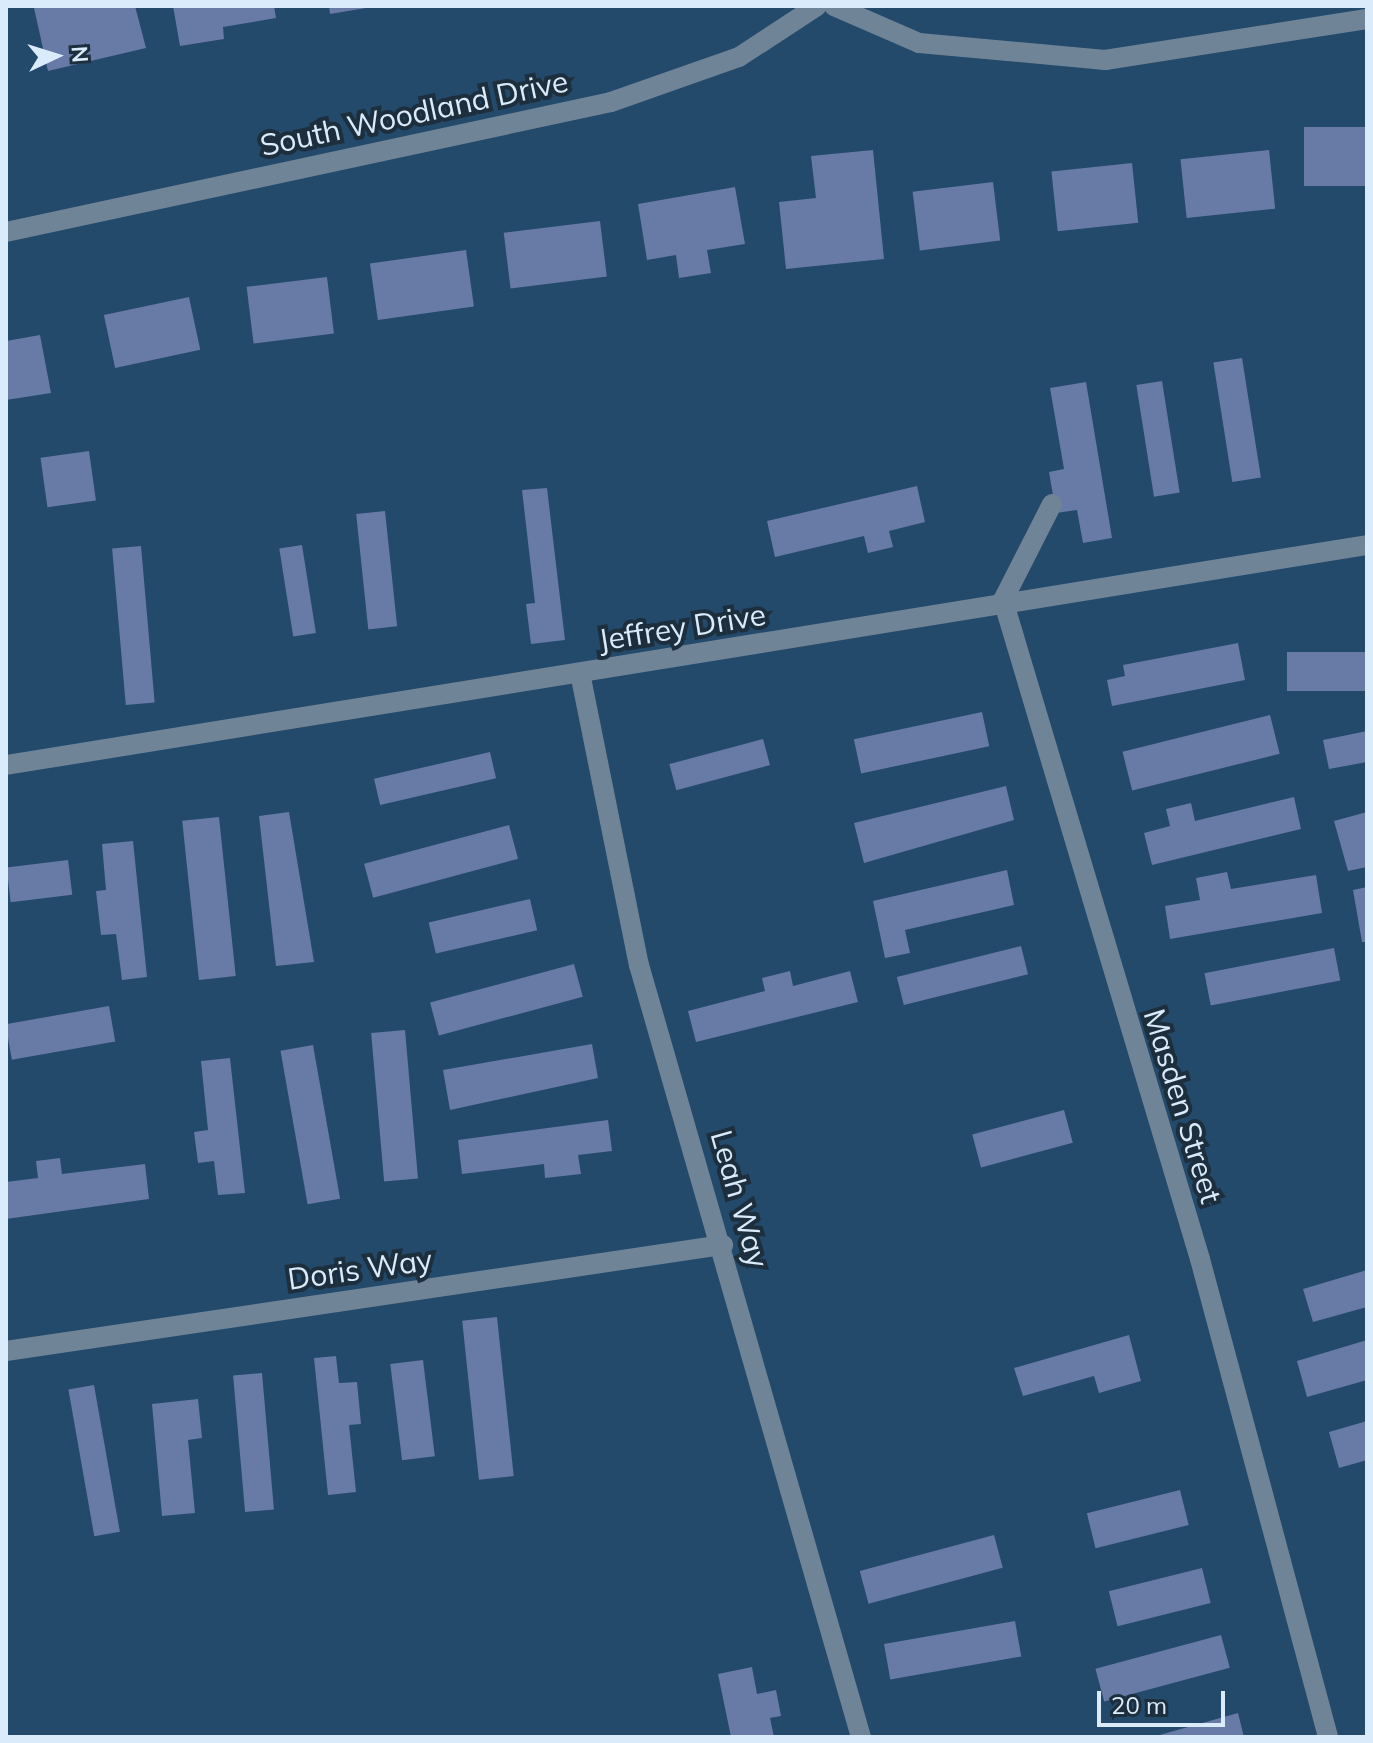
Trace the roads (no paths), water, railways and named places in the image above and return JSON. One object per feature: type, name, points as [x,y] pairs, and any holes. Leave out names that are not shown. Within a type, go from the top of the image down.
[{"type":"street","name":"South Woodland Drive","points":[[6,232],[611,102],[739,57],[817,6]]},
{"type":"street","points":[[834,6],[919,43],[1105,60],[1367,19]]},
{"type":"street","points":[[1003,600],[1052,504]]},
{"type":"street","name":"Jeffrey Drive","points":[[6,765],[580,673],[1003,600],[1367,545]]},
{"type":"street","name":"Masden Street","points":[[1003,600],[1200,1259],[1328,1737]]},
{"type":"street","name":"Leah Way","points":[[580,673],[639,965],[723,1245],[861,1737]]},
{"type":"street","name":"Doris Way","points":[[6,1351],[723,1245]]}]
